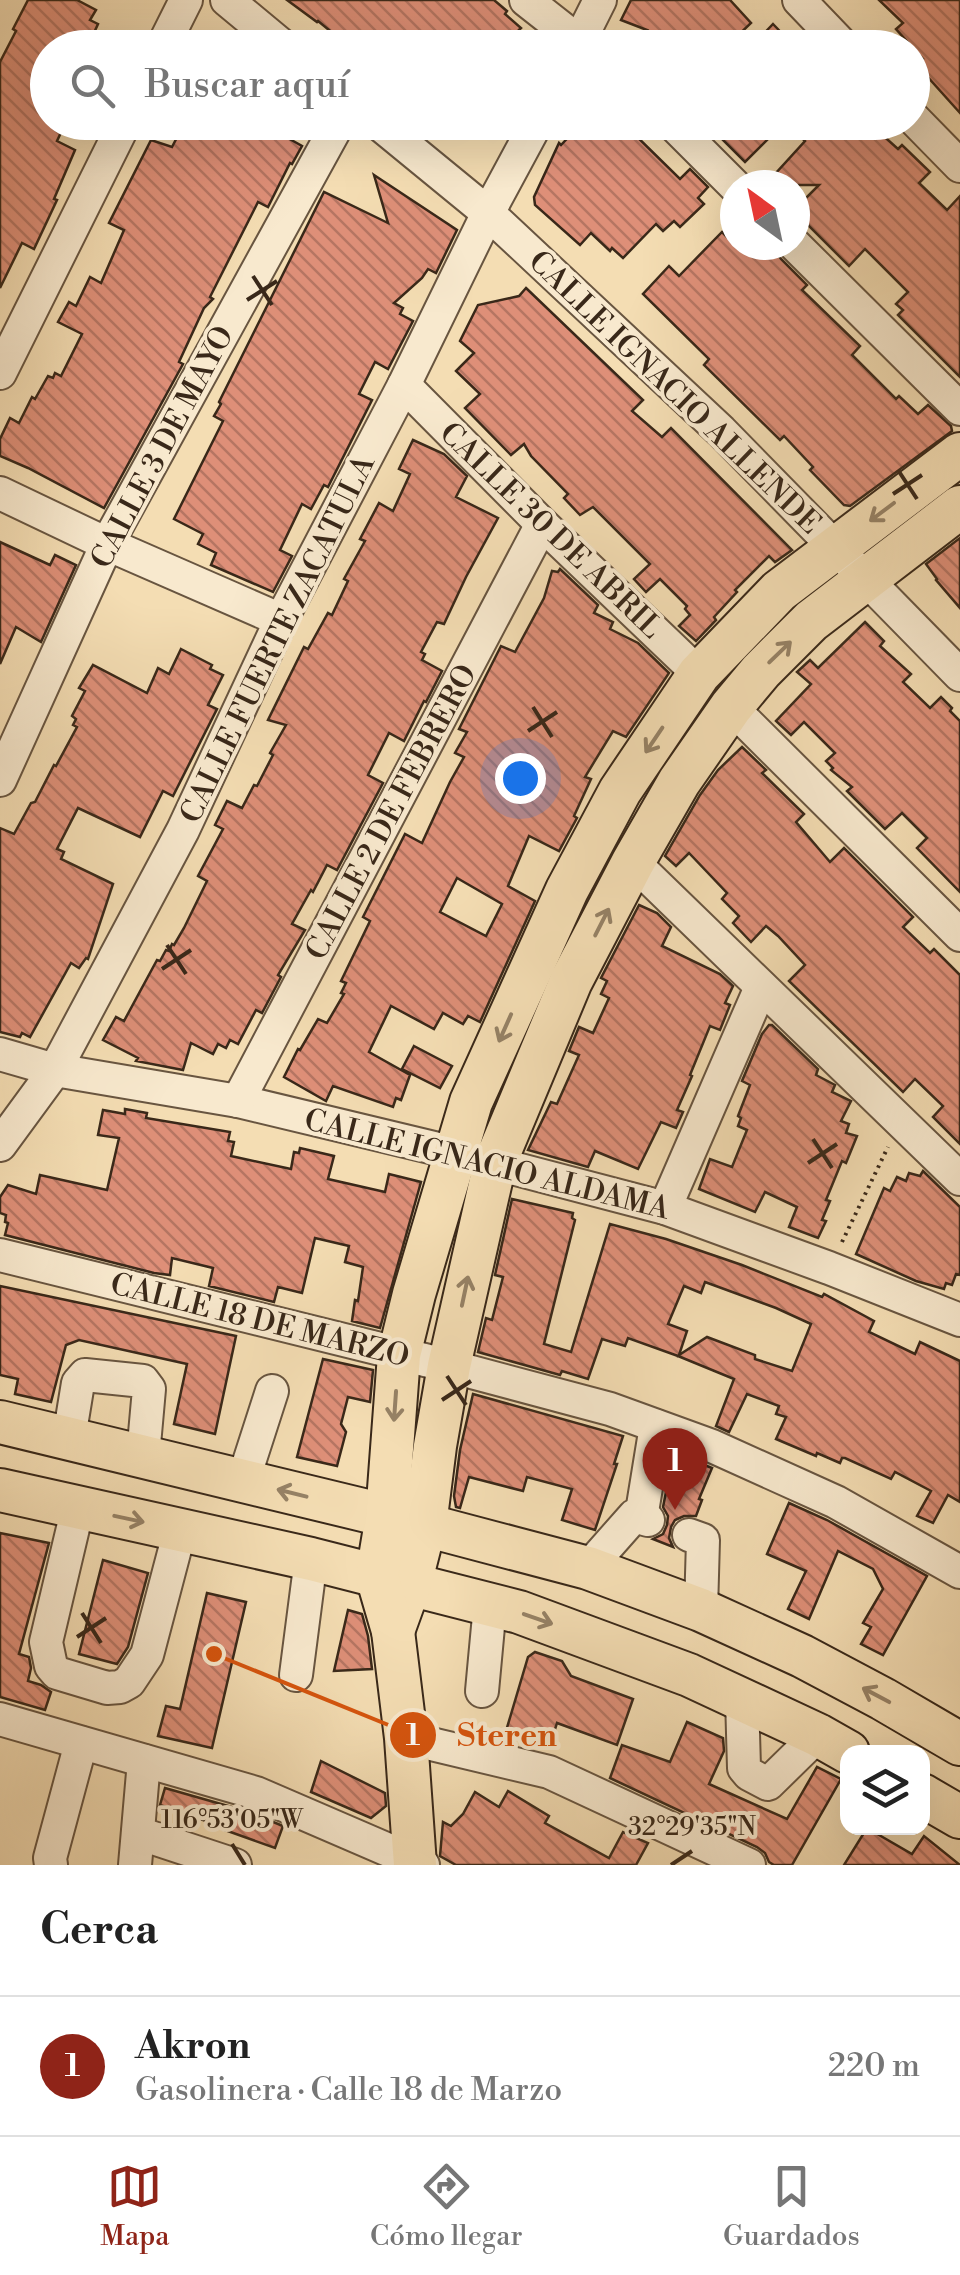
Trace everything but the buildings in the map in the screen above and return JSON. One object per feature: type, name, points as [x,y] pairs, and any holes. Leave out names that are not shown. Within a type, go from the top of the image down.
[{"type":"main road","points":[[418,1863],[392,1631],[394,1580],[406,1520],[435,1446],[470,1264],[475,1158],[472,1102],[567,890],[620,791],[699,674],[779,591],[960,454]]},
{"type":"main road","points":[[406,1520],[399,1355],[414,1294],[475,1158],[633,862],[678,782],[761,670],[812,621],[960,507]]},
{"type":"main road","points":[[0,1422],[588,1568],[700,1610],[802,1656],[960,1744]]},
{"type":"main road","points":[[0,1490],[310,1558],[490,1605],[580,1633],[689,1675],[833,1744]]},
{"type":"main road","points":[[930,1800],[960,1817]]},
{"type":"street","points":[[171,30],[186,0]]},
{"type":"street","points":[[227,0],[264,30]]},
{"type":"street","points":[[526,0],[562,30]]},
{"type":"street","points":[[588,30],[600,0]]},
{"type":"street","points":[[799,0],[828,30]]},
{"type":"street","points":[[930,135],[960,166]]},
{"type":"street","points":[[0,373],[116,140]]},
{"type":"street","name":"CALLE 3 DE MAYO","points":[[0,780],[107,544],[329,140]]},
{"type":"street","name":"CALLE IGNACIO ALLENDE","points":[[400,140],[488,214],[721,431],[960,675]]},
{"type":"street","name":"CALLE FUERTE ZACATULA","points":[[0,1144],[56,1070],[183,830],[281,620],[527,140]]},
{"type":"street","points":[[689,140],[720,171]]},
{"type":"street","points":[[809,260],[960,409]]},
{"type":"street","name":"CALLE 30 DE ABRIL","points":[[404,386],[699,674]]},
{"type":"street","points":[[0,493],[281,620]]},
{"type":"street","name":"CALLE 2 DE FEBRERO","points":[[238,1101],[542,524]]},
{"type":"street","points":[[731,707],[960,935]]},
{"type":"street","points":[[633,862],[960,1179]]},
{"type":"street","points":[[665,1208],[760,987]]},
{"type":"street","name":"CALLE IGNACIO ALDAMA","points":[[0,1054],[56,1070],[238,1101],[665,1208],[960,1320]]},
{"type":"street","name":"CALLE 18 DE MARZO","points":[[0,1255],[610,1409],[712,1446],[836,1502],[960,1572]]},
{"type":"street","points":[[68,1438],[78,1383],[85,1376],[143,1381],[149,1389],[143,1456]]},
{"type":"street","points":[[243,1481],[272,1390]]},
{"type":"street","points":[[588,1568],[634,1516],[644,1519],[656,1426]]},
{"type":"street","points":[[78,1507],[46,1642],[51,1666],[58,1673],[107,1688],[120,1688],[128,1682],[146,1655],[180,1530]]},
{"type":"street","points":[[689,1535],[703,1540],[700,1610]]},
{"type":"street","points":[[296,1675],[310,1558]]},
{"type":"street","points":[[482,1691],[490,1605]]},
{"type":"street","points":[[742,1698],[744,1768],[748,1774],[768,1784],[833,1744]]},
{"type":"street","points":[[0,1719],[256,1793],[364,1852],[418,1863]]},
{"type":"street","points":[[406,1738],[549,1772],[750,1865]]},
{"type":"street","points":[[51,1865],[81,1742]]},
{"type":"street","points":[[144,1761],[136,1849],[234,1865]]},
{"type":"path","points":[[829,1268],[901,1121]]},
{"type":"place","name":"Akron","points":[[675,1510]]},
{"type":"place","name":"Steren","points":[[214,1654]]}]
